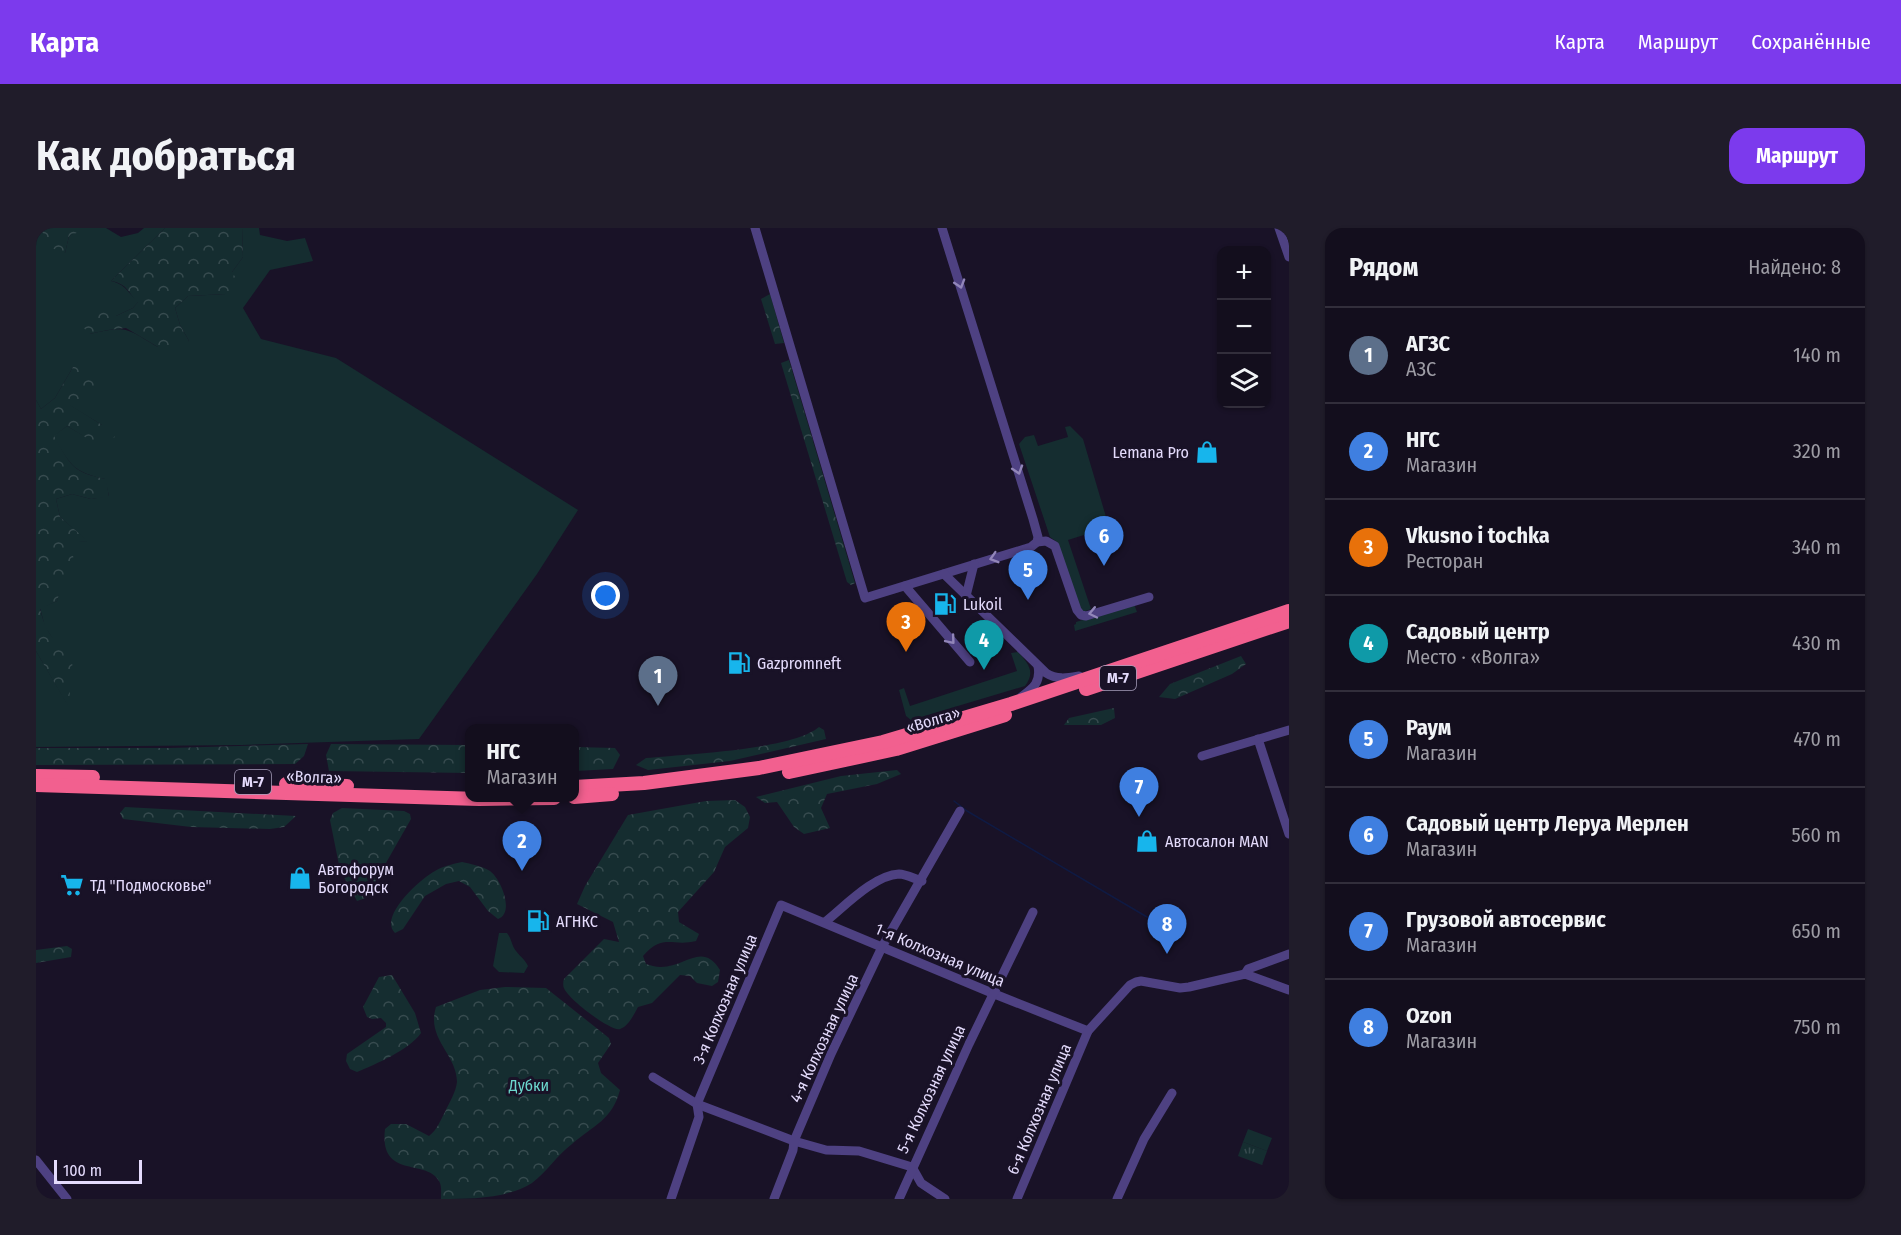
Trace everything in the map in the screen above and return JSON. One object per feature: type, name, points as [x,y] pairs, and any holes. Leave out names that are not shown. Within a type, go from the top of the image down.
[{"type":"highway","name":"«Волга»","points":[[579,787],[644,783],[759,768],[883,742],[1011,704],[1289,611]]},
{"type":"highway","name":"«Волга»","points":[[579,797],[635,793],[749,779],[896,749],[948,734],[1289,621]]},
{"type":"highway","name":"«Волга»","points":[[36,776],[465,789]]},
{"type":"highway","name":"«Волга»","points":[[36,785],[465,799]]},
{"type":"street","points":[[756,228],[865,598],[1046,541],[1055,546],[1077,610],[1081,615],[1086,616],[1149,597]]},
{"type":"street","points":[[942,228],[1033,519],[1038,537],[1037,542]]},
{"type":"street","points":[[1279,228],[1289,257]]},
{"type":"street","points":[[966,596],[974,564]]},
{"type":"street","points":[[944,574],[1052,677],[1102,673]]},
{"type":"street","points":[[905,586],[970,662]]},
{"type":"street","points":[[1011,704],[1035,687],[1039,680],[1038,666]]},
{"type":"street","points":[[1202,756],[1289,730]]},
{"type":"street","points":[[1258,739],[1289,834]]},
{"type":"street","name":"4-я Колхозная улица","points":[[774,1199],[793,1150],[794,1141],[831,1054],[882,947],[922,882],[960,811]]},
{"type":"street","points":[[825,922],[877,881],[887,876],[902,874],[922,882]]},
{"type":"street","name":"1-я Колхозная улица","points":[[781,905],[1088,1031]]},
{"type":"street","name":"3-я Колхозная улица","points":[[671,1199],[699,1117],[697,1104],[781,905]]},
{"type":"street","name":"5-я Колхозная улица","points":[[899,1199],[992,993],[1033,912]]},
{"type":"street","points":[[1289,954],[1248,969],[1245,974],[1289,990]]},
{"type":"street","name":"6-я Колхозная улица","points":[[1017,1199],[1088,1031],[1130,985],[1141,981],[1180,988],[1245,974]]},
{"type":"street","points":[[653,1077],[697,1104],[794,1141],[826,1150],[859,1151],[912,1167],[921,1183],[945,1199]]},
{"type":"street","points":[[1117,1199],[1144,1138],[1172,1094]]},
{"type":"street","points":[[36,1160],[67,1199]]},
{"type":"green space","points":[[36,228],[89,228],[69,236],[65,253],[49,247],[42,231],[36,233]]},
{"type":"green space","points":[[86,228],[106,228],[121,237],[138,233],[144,228],[165,228],[111,281],[124,287],[139,301],[133,308],[89,334],[126,330],[158,347],[189,341],[180,325],[175,308],[188,296],[225,294],[232,272],[243,257],[242,228],[259,228],[260,235],[287,241],[305,238],[313,261],[270,270],[243,308],[261,339],[336,358],[578,510],[537,574],[419,739],[242,745],[36,747],[36,651],[68,705],[55,642],[45,627],[40,608],[57,601],[69,542],[87,541],[60,517],[56,499],[72,494],[91,499],[109,496],[105,479],[79,470],[68,460],[53,436],[67,426],[98,444],[102,425],[69,405],[73,367],[55,398],[41,409],[36,400],[36,233],[42,230],[65,253],[69,236]]},
{"type":"green space","points":[[165,228],[242,228],[243,257],[232,272],[242,288],[225,294],[188,296],[175,308],[180,325],[189,341],[176,352],[158,347],[126,328],[89,334],[77,320],[100,310],[116,316],[133,308],[138,302],[124,286],[111,281]]},
{"type":"green space","points":[[770,294],[784,343],[775,344],[761,299]]},
{"type":"green space","points":[[789,360],[855,583],[851,585],[847,582],[781,363]]},
{"type":"green space","points":[[92,366],[98,384],[85,398],[70,405],[102,425],[115,437],[98,445],[67,426],[54,436],[73,466],[106,479],[109,497],[91,499],[72,494],[56,499],[60,517],[88,541],[70,543],[78,577],[62,584],[57,601],[40,609],[50,634],[71,653],[73,671],[68,706],[36,651],[36,400],[41,409],[55,398],[73,367]]},
{"type":"green space","points":[[1070,426],[1083,439],[1109,527],[1068,540],[1091,609],[1083,612],[1057,542],[1050,537],[1019,444],[1025,437],[1034,435],[1038,446],[1068,437],[1065,427]]},
{"type":"green space","points":[[1134,604],[1137,612],[1075,631],[1076,622]]},
{"type":"green space","points":[[1018,652],[1028,664],[1030,672],[1025,686],[911,720],[906,716],[899,690],[904,688],[910,706],[1017,671],[1011,653]]},
{"type":"green space","points":[[1241,656],[1246,664],[1232,674],[1175,699],[1159,697],[1170,684]]},
{"type":"green space","points":[[1114,708],[1115,718],[1101,725],[1064,725],[1069,718]]},
{"type":"green space","points":[[819,727],[824,730],[826,739],[730,761],[648,770],[636,765],[646,758],[763,746],[805,735]]},
{"type":"green space","points":[[308,744],[304,756],[295,764],[36,765],[36,748],[170,748]]},
{"type":"green space","points":[[331,744],[465,745],[465,773],[329,771],[326,755]]},
{"type":"green space","points":[[579,747],[615,748],[620,755],[613,769],[579,771]]},
{"type":"green space","points":[[897,770],[901,774],[877,784],[827,794],[821,808],[830,828],[804,834],[794,827],[777,802],[765,803],[756,797],[841,776]]},
{"type":"green space","points":[[735,800],[745,807],[750,817],[748,828],[725,847],[714,872],[678,912],[679,922],[699,934],[696,941],[662,943],[650,949],[643,956],[646,964],[660,967],[693,958],[707,957],[720,970],[718,982],[712,986],[697,983],[690,976],[680,975],[652,1003],[638,1007],[631,1020],[620,1029],[615,1029],[599,1020],[567,993],[563,986],[564,979],[604,939],[619,942],[613,922],[577,904],[585,886],[628,815],[706,801]]},
{"type":"green space","points":[[125,807],[296,816],[284,827],[270,829],[191,827],[123,819],[120,813]]},
{"type":"green space","points":[[342,808],[404,811],[410,814],[411,819],[366,898],[357,901],[340,870],[330,820],[333,813]]},
{"type":"green space","points":[[462,862],[484,868],[494,875],[505,896],[503,916],[498,919],[488,911],[470,887],[459,881],[446,884],[425,896],[403,929],[395,933],[391,926],[392,918],[396,908],[411,890],[438,869]]},
{"type":"green space","points":[[499,933],[507,933],[514,948],[527,964],[524,973],[499,972],[493,966]]},
{"type":"green space","points":[[67,946],[72,949],[71,957],[36,963],[36,950]]},
{"type":"green space","points":[[392,975],[415,1013],[421,1033],[400,1051],[357,1072],[350,1069],[346,1061],[347,1054],[386,1027],[386,1023],[381,1018],[367,1017],[363,1007],[379,977]]},
{"type":"green space","name":"Дубки","points":[[505,987],[546,988],[609,1038],[611,1044],[598,1063],[601,1073],[620,1090],[617,1100],[607,1115],[567,1148],[532,1183],[500,1195],[441,1199],[440,1183],[433,1174],[405,1166],[396,1162],[389,1155],[385,1145],[385,1129],[391,1124],[406,1124],[429,1136],[438,1125],[454,1094],[457,1082],[456,1072],[435,1028],[436,1007],[480,990]]},
{"type":"green space","points":[[1248,1129],[1272,1138],[1267,1151],[1243,1142]]},
{"type":"green space","points":[[1243,1142],[1267,1151],[1262,1165],[1238,1156]]},
{"type":"waterway","points":[[954,801],[967,811],[1147,917],[1157,917]]},
{"type":"place","name":"Lemana Pro","points":[[1207,452]]},
{"type":"place","name":"Садовый центр Леруа Мерлен","points":[[1104,566]]},
{"type":"place","name":"Раум","points":[[1028,600]]},
{"type":"place","name":"Lukoil","points":[[945,604]]},
{"type":"place","name":"Vkusno i tochka","points":[[906,652]]},
{"type":"place","name":"Gazpromneft","points":[[739,663]]},
{"type":"place","name":"Садовый центр","points":[[984,670]]},
{"type":"place","name":"АГЗС","points":[[658,706]]},
{"type":"place","name":"Грузовой автосервис","points":[[1139,817]]},
{"type":"place","name":"Автосалон MAN","points":[[1147,841]]},
{"type":"place","name":"НГС","points":[[522,871]]},
{"type":"place","name":"Автофорум Богородск","points":[[300,878]]},
{"type":"place","name":"ТД \"Подмосковье\"","points":[[72,885]]},
{"type":"place","name":"АГНКС","points":[[538,921]]},
{"type":"place","name":"Ozon","points":[[1167,954]]}]
